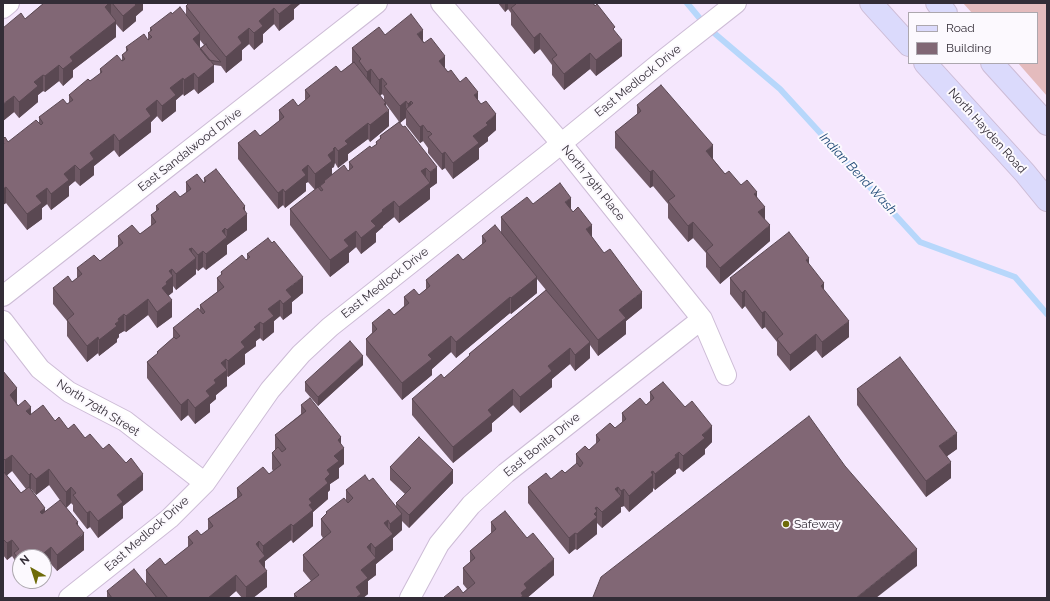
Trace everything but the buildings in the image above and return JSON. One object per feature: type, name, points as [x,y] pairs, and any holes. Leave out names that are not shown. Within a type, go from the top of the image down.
[{"type":"main road","points":[[871,3],[908,44]]},
{"type":"main road","points":[[937,3],[945,12]]},
{"type":"main road","name":"North Hayden Road","points":[[926,64],[1025,173],[1047,200]]},
{"type":"main road","points":[[993,64],[1047,124]]},
{"type":"street","points":[[3,8],[9,3]]},
{"type":"street","name":"East Sandalwood Drive","points":[[3,296],[377,3]]},
{"type":"street","name":"North 79th Place","points":[[441,3],[561,143],[702,318],[726,375]]},
{"type":"street","name":"East Medlock Drive","points":[[69,598],[170,518],[204,483],[270,390],[301,354],[330,327],[736,3]]},
{"type":"street","name":"East Bonita Drive","points":[[410,598],[439,544],[471,505],[506,473],[702,318]]},
{"type":"street","name":"North 79th Street","points":[[3,321],[40,369],[69,392],[125,421],[204,483]]},
{"type":"shaded area","points":[[963,3],[1047,3],[1047,96],[1019,64],[1038,64],[1038,12],[971,12]]},
{"type":"waterway","name":"Indian Bend Wash","points":[[687,3],[707,27],[780,89],[920,242],[1015,277],[1047,314]]},
{"type":"place","name":"Safeway","points":[[786,524]]}]
